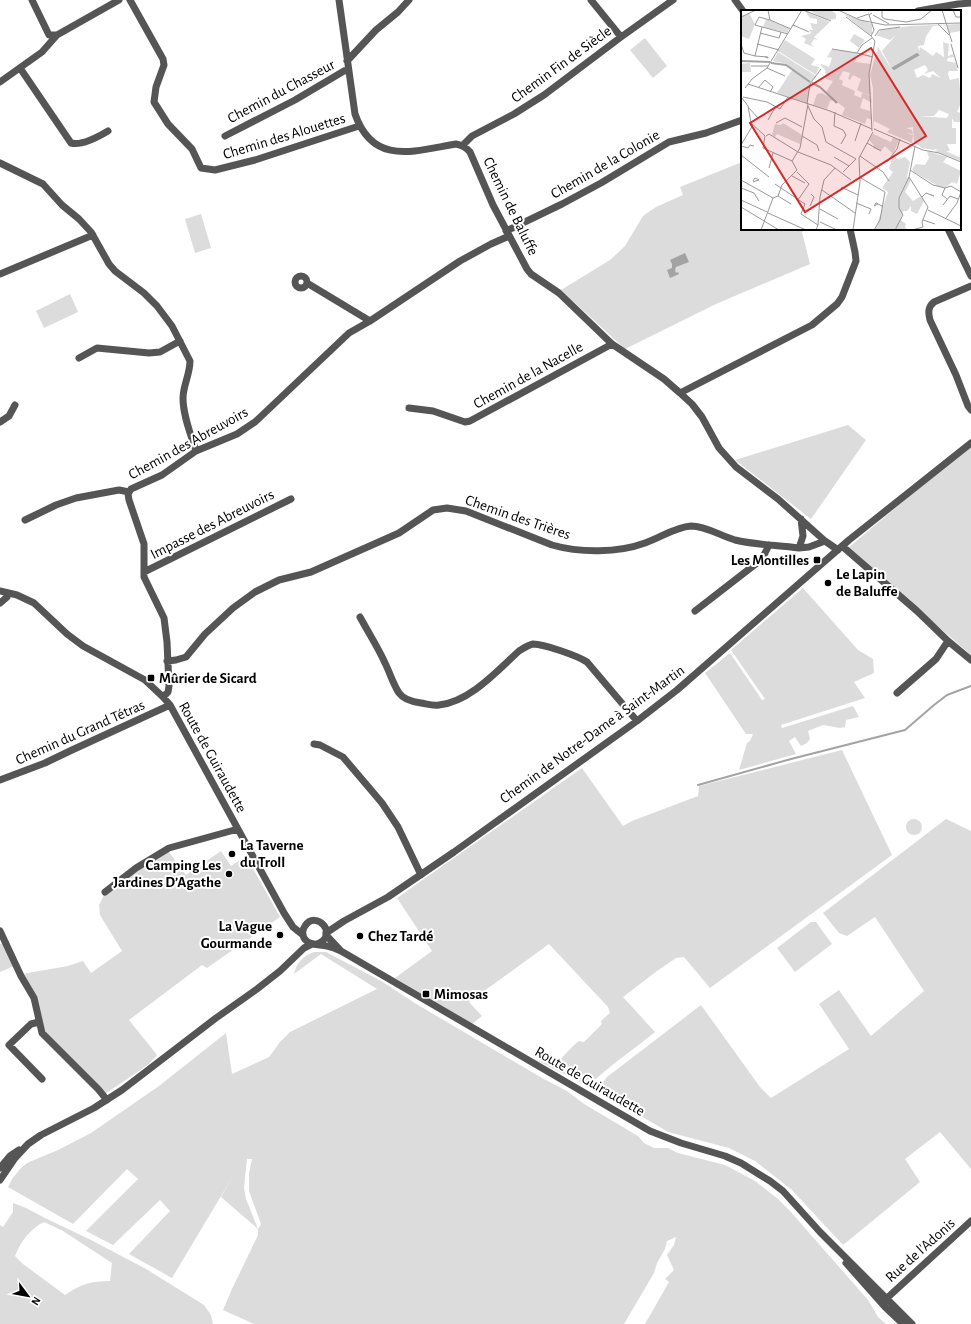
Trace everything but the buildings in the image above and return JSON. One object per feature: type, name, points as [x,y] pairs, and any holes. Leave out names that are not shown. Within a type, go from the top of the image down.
[{"type":"street","points":[[32,0],[49,35],[57,35]]},
{"type":"street","points":[[0,82],[42,52],[57,35],[119,0]]},
{"type":"street","name":"Chemin des Alouettes","points":[[130,0],[163,59],[164,65],[156,87],[154,102],[168,124],[192,149],[201,168],[215,170],[255,160],[359,126]]},
{"type":"street","points":[[339,0],[348,70],[356,114],[359,126],[366,136],[376,144],[390,150],[400,152],[410,152],[456,144],[463,146]]},
{"type":"street","points":[[347,61],[376,30],[398,12],[409,0]]},
{"type":"street","points":[[591,0],[621,37]]},
{"type":"street","name":"Chemin Fin de Siècle","points":[[463,146],[472,136],[514,114],[544,95],[673,0]]},
{"type":"street","points":[[735,0],[742,10]]},
{"type":"street","points":[[921,10],[939,4],[971,3]]},
{"type":"street","points":[[20,68],[71,143],[81,143],[108,131]]},
{"type":"street","name":"Chemin du Chasseur","points":[[225,136],[295,100],[348,70]]},
{"type":"street","name":"Chemin de la Colonie","points":[[508,234],[594,187],[669,142],[706,133],[741,120]]},
{"type":"street","name":"Chemin de Baluffe","points":[[463,146],[470,152],[493,205],[531,274],[559,293],[612,344],[664,379],[692,404],[702,417],[719,448],[736,467],[778,499],[825,541],[840,548],[917,611],[948,641],[971,660]]},
{"type":"street","points":[[0,163],[43,184],[62,205],[79,219],[91,232],[108,264],[115,271],[144,292],[172,326],[190,361],[183,398],[186,417],[196,451]]},
{"type":"street","points":[[680,393],[812,325],[837,304],[842,297],[856,261],[850,230]]},
{"type":"street","points":[[948,230],[971,276]]},
{"type":"street","name":"Chemin des Abreuvoirs","points":[[163,697],[168,692],[169,686],[167,642],[164,618],[144,577],[144,544],[130,505],[128,496],[129,492],[132,488],[162,475],[196,451],[237,434],[256,422],[349,333],[370,321],[460,261],[508,234]]},
{"type":"street","points":[[0,274],[92,235]]},
{"type":"street","points":[[307,283],[370,321]]},
{"type":"street","points":[[971,286],[934,302],[930,306],[928,312],[930,320],[971,410]]},
{"type":"street","points":[[79,358],[97,348],[149,353],[160,352],[180,342]]},
{"type":"street","name":"Chemin de la Nacelle","points":[[409,408],[433,411],[465,422],[470,421],[612,344]]},
{"type":"street","points":[[0,422],[8,416],[15,405]]},
{"type":"street","name":"Chemin de Notre-Dame à Saint-Martin","points":[[326,934],[344,921],[388,897],[637,721],[677,690],[840,548],[971,442]]},
{"type":"street","points":[[24,520],[56,505],[76,498],[119,490],[129,492]]},
{"type":"street","name":"Impasse des Abreuvoirs","points":[[144,572],[291,499]]},
{"type":"street","name":"Chemin des Trières","points":[[167,661],[186,657],[205,634],[233,608],[255,592],[279,580],[311,572],[399,533],[429,512],[442,508],[466,511],[552,545],[572,550],[615,550],[638,546],[679,528],[690,526],[701,528],[734,540],[769,545],[799,548],[809,547],[825,541]]},
{"type":"street","points":[[799,548],[803,536],[801,519]]},
{"type":"street","points":[[695,611],[762,559],[769,545]]},
{"type":"street","name":"Route de Guiraudette","points":[[0,591],[8,592],[34,603],[66,634],[83,646],[145,680],[163,697],[170,705],[293,927],[303,936]]},
{"type":"street","points":[[0,603],[7,597],[8,592]]},
{"type":"street","points":[[360,617],[383,658],[399,693],[407,700],[436,705],[448,703],[474,691],[519,651],[526,646],[536,644],[578,657],[587,662],[637,721]]},
{"type":"street","points":[[897,693],[936,659],[948,641]]},
{"type":"street","name":"Chemin du Grand Tétras","points":[[0,780],[52,760],[170,705]]},
{"type":"street","points":[[314,744],[320,745],[343,757],[382,803],[398,827],[420,875]]},
{"type":"street","points":[[105,892],[136,868],[169,848],[238,829]]},
{"type":"street","points":[[288,918],[296,923],[306,925]]},
{"type":"street","points":[[0,1168],[10,1156],[41,1135],[107,1100],[257,989],[295,957],[304,948],[322,942],[326,934],[324,925],[314,921],[309,922],[306,925],[303,930],[303,936],[295,957]]},
{"type":"street","name":"Chemin de Notre-Dame à Saint-Martin","points":[[324,925],[331,925],[344,921]]},
{"type":"street","points":[[0,931],[20,976],[33,995],[42,1033],[107,1100]]},
{"type":"street","name":"Route de Guiraudette","points":[[326,934],[342,951]]},
{"type":"street","points":[[303,936],[307,941],[314,944]]},
{"type":"street","name":"Route de Guiraudette","points":[[314,944],[328,946],[342,951],[635,1123],[665,1138],[726,1156],[756,1171],[783,1191],[820,1232],[912,1324]]},
{"type":"street","points":[[40,1022],[31,1024],[8,1045],[42,1080]]},
{"type":"street","points":[[0,1180],[24,1147]]},
{"type":"street","name":"Rue de l'Adonis","points":[[886,1299],[971,1221]]},
{"type":"street","name":"Route de Guiraudette","points":[[820,1232],[828,1244],[885,1307],[903,1324]]},
{"type":"street","name":"Route de Guiraudette","points":[[828,1244],[882,1299],[886,1299]]},
{"type":"shaded area","points":[[645,38],[667,66],[653,78],[630,50]]},
{"type":"shaded area","points":[[741,162],[741,230],[804,230],[802,232],[810,264],[716,304],[625,349],[561,290],[610,260],[625,246],[643,216],[656,207],[683,195],[680,187]]},
{"type":"shaded area","points":[[201,214],[211,248],[195,253],[185,219]]},
{"type":"shaded area","points":[[685,253],[689,262],[676,267],[676,273],[678,272],[679,274],[670,278],[667,270],[672,268],[670,260]]},
{"type":"shaded area","points":[[70,294],[78,312],[44,328],[36,311]]},
{"type":"shaded area","points":[[848,425],[866,440],[811,519],[735,460]]},
{"type":"shaded area","points":[[971,444],[971,655],[848,548]]},
{"type":"shaded area","points":[[803,588],[858,650],[873,659],[874,673],[854,682],[865,698],[781,725],[782,728],[853,706],[859,717],[846,720],[845,727],[840,728],[823,725],[808,731],[810,739],[807,743],[801,746],[795,737],[789,741],[796,754],[739,770],[747,743],[750,741],[753,734],[746,734],[705,673],[730,653],[762,700],[765,699],[731,650]]},
{"type":"shaded area","points":[[842,750],[892,855],[710,988],[684,957],[676,958],[657,971],[623,997],[655,1032],[588,1086],[534,1059],[554,1066],[579,1041],[584,1042],[602,1024],[601,1021],[610,1013],[608,1007],[549,944],[469,1002],[482,1016],[472,1024],[395,978],[432,951],[397,898],[582,768],[623,826],[632,821],[698,796],[699,786]]},
{"type":"shaded area","points":[[914,819],[920,821],[922,827],[920,833],[914,835],[908,833],[906,827],[908,821]]},
{"type":"shaded area","points":[[946,819],[971,831],[971,1169],[940,1132],[905,1159],[920,1182],[843,1245],[792,1190],[755,1161],[729,1148],[668,1132],[597,1090],[607,1077],[701,1005],[760,1087],[771,1098],[849,1049],[819,1004],[839,990],[871,1036],[924,991],[875,917],[847,936],[839,933],[823,913]]},
{"type":"shaded area","points":[[221,851],[231,866],[246,856],[280,917],[207,968],[202,965],[129,1020],[157,1055],[149,1064],[105,1094],[43,1032],[22,974],[68,966],[83,961],[91,973],[122,951],[100,915],[99,905],[104,895],[130,875],[169,852],[186,875]]},
{"type":"shaded area","points":[[811,922],[816,922],[832,944],[795,972],[777,948]]},
{"type":"shaded area","points":[[3,943],[14,966],[0,972],[0,944]]},
{"type":"shaded area","points":[[314,952],[326,952],[383,982],[413,1002],[542,1078],[567,1091],[584,1104],[638,1136],[644,1143],[654,1148],[668,1148],[678,1153],[725,1165],[755,1181],[778,1199],[790,1211],[868,1300],[878,1317],[886,1324],[645,1324],[669,1282],[665,1279],[674,1270],[667,1255],[674,1245],[676,1237],[667,1241],[654,1273],[624,1324],[254,1324],[223,1310],[258,1235],[258,1229],[221,1197],[233,1176],[172,1278],[129,1254],[170,1211],[160,1200],[113,1245],[86,1231],[138,1179],[127,1169],[73,1224],[8,1187],[12,1179],[27,1163],[58,1150],[91,1133],[159,1086],[226,1033],[232,1074],[269,1057],[280,1042],[290,1032],[377,989],[321,954],[294,974],[299,963]],"holes":[[[247,1159],[252,1159],[249,1173],[249,1191],[261,1224],[258,1229],[246,1199],[244,1188]]]},
{"type":"shaded area","points":[[13,1203],[91,1240],[146,1269],[204,1305],[211,1315],[213,1324],[0,1324],[0,1225],[3,1227],[13,1212]],"holes":[[[44,1222],[63,1231],[112,1263],[110,1281],[86,1284],[65,1295],[23,1264],[15,1256],[26,1236],[34,1228]]]},
{"type":"waterway","points":[[698,785],[791,759],[905,730],[947,695],[971,686]]},
{"type":"place","name":"Les Montilles","points":[[817,560]]},
{"type":"place","name":"Le Lapin de Baluffe","points":[[828,583]]},
{"type":"place","name":"Mûrier de Sicard","points":[[151,678]]},
{"type":"place","name":"La Taverne du Troll","points":[[232,854]]},
{"type":"place","name":"Camping Les Jardines D’Agathe","points":[[229,874]]},
{"type":"place","name":"La Vague Gourmande","points":[[280,935]]},
{"type":"place","name":"Chez Tardé","points":[[360,936]]},
{"type":"place","name":"Mimosas","points":[[426,994]]}]
